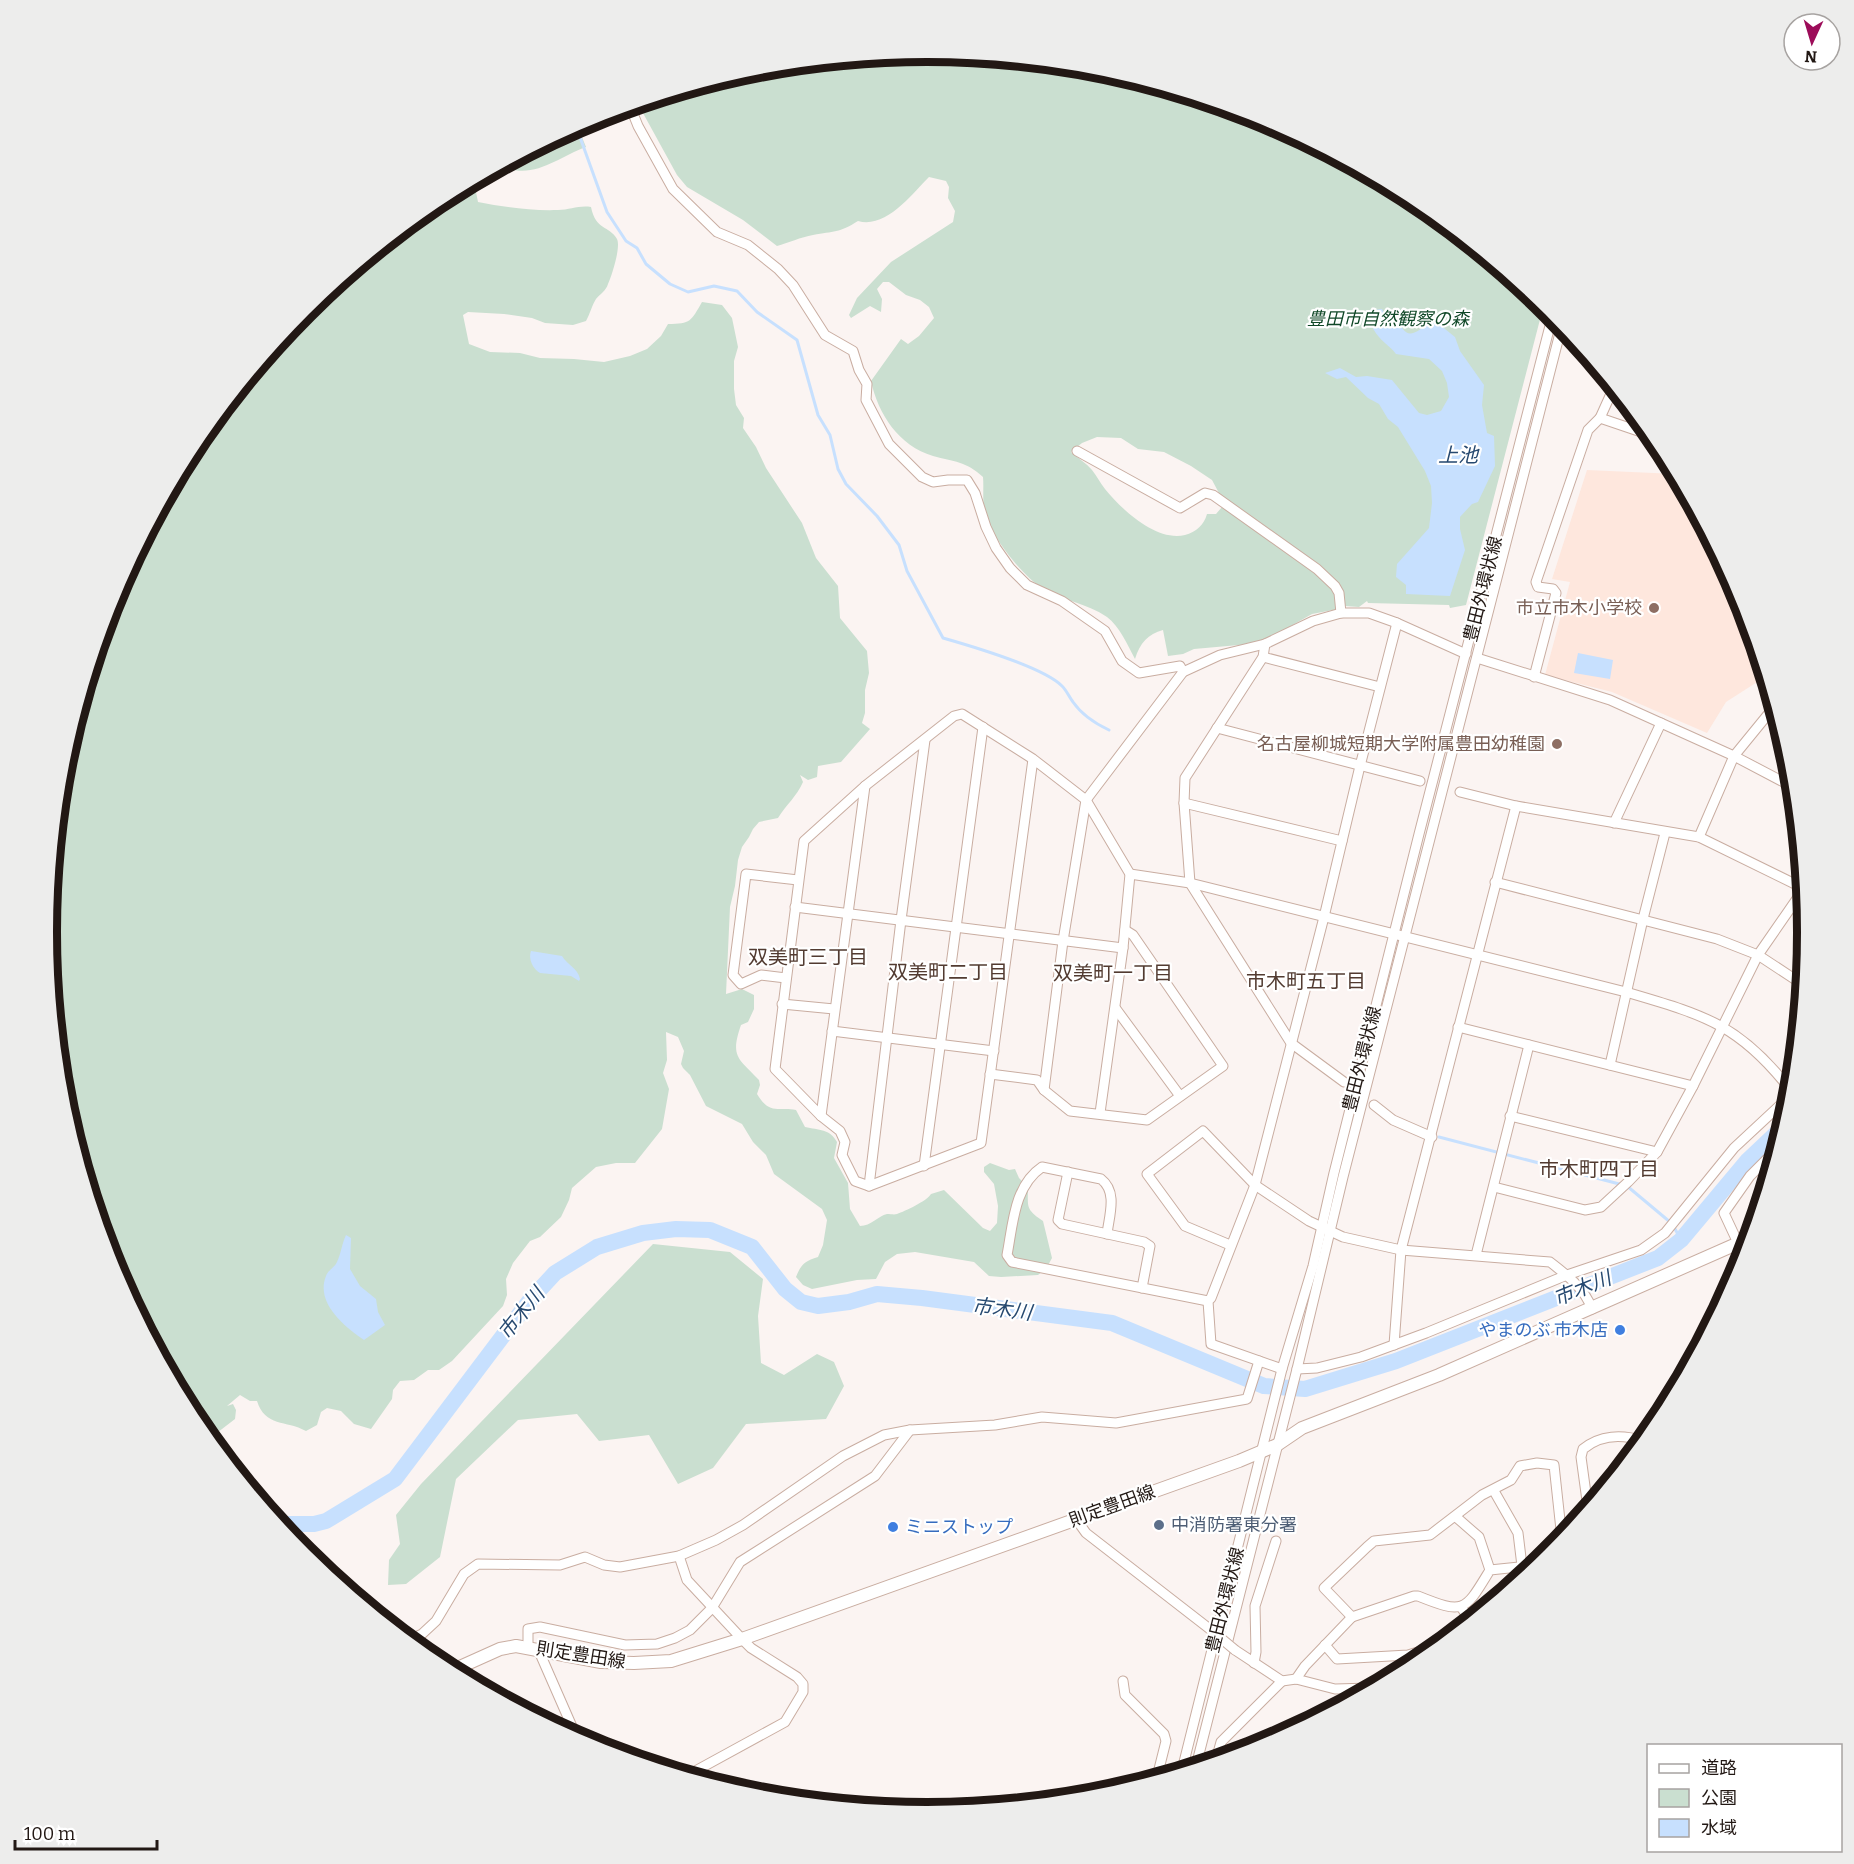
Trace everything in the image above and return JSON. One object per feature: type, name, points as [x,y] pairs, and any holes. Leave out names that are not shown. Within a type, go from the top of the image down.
[{"type":"main road","name":"則定豊田線","points":[[462,1666],[500,1649],[516,1646],[601,1662],[670,1661],[742,1639],[1262,1452],[1302,1428],[1439,1375],[1591,1304],[1738,1243]]},
{"type":"street","points":[[633,113],[673,189],[717,232],[748,245],[778,268],[793,285],[825,335],[853,351],[859,370],[867,384],[866,400],[889,444],[922,477],[933,482],[967,480],[975,492],[996,548],[1010,568],[1027,585],[1062,601],[1105,631],[1122,661],[1139,673],[1180,666],[1183,672]]},
{"type":"street","name":"豊田外環状線","points":[[1184,1763],[1274,1400],[1313,1266],[1394,934],[1551,326]]},
{"type":"street","name":"豊田外環状線","points":[[1198,1759],[1343,1177],[1559,335]]},
{"type":"street","points":[[1534,677],[1556,593],[1553,590],[1538,587],[1536,582],[1588,430],[1600,418],[1611,394]]},
{"type":"street","points":[[1600,418],[1637,431]]},
{"type":"street","points":[[1077,451],[1180,508],[1205,493],[1213,495],[1317,569],[1339,593],[1341,613]]},
{"type":"street","points":[[1044,1090],[1063,940],[1086,800],[1183,672],[1220,655],[1265,644],[1313,621],[1341,613],[1369,613],[1466,654]]},
{"type":"street","points":[[1281,1373],[1257,1366],[1211,1344],[1208,1301],[1254,1185],[1397,623]]},
{"type":"street","points":[[1265,644],[1263,657],[1185,778],[1184,802],[1190,883],[1291,1043],[1344,1082]]},
{"type":"street","points":[[1263,657],[1380,687]]},
{"type":"street","points":[[1477,658],[1610,700],[1734,756],[1784,782]]},
{"type":"street","points":[[1033,759],[981,1143],[869,1186],[855,1181],[842,1155],[845,1142],[840,1131],[821,1116],[775,1069],[804,841],[865,786],[954,716],[962,714],[1033,759],[1086,800],[1130,874],[1116,1009],[1100,1113]]},
{"type":"street","points":[[1699,837],[1734,756],[1769,714]]},
{"type":"street","points":[[1614,822],[1661,723]]},
{"type":"street","points":[[924,1166],[983,727]]},
{"type":"street","points":[[1217,728],[1420,781]]},
{"type":"street","points":[[869,1186],[925,740]]},
{"type":"street","points":[[821,1116],[865,786]]},
{"type":"street","points":[[1460,792],[1516,806],[1699,837],[1795,885]]},
{"type":"street","points":[[1184,802],[1342,841]]},
{"type":"street","points":[[1394,1345],[1401,1250],[1516,806]]},
{"type":"street","points":[[1610,1065],[1665,832]]},
{"type":"street","points":[[786,978],[761,975],[741,984],[733,975],[746,874],[798,880]]},
{"type":"street","points":[[1130,874],[1190,883],[1626,992],[1694,1012],[1724,1026],[1758,1052],[1783,1083]]},
{"type":"street","points":[[1495,882],[1717,939],[1758,955],[1795,980]]},
{"type":"street","points":[[1494,1186],[1585,1210],[1601,1207],[1657,1152],[1724,1026],[1758,955],[1796,899]]},
{"type":"street","points":[[795,907],[1123,948]]},
{"type":"street","points":[[990,1074],[1036,1080],[1044,1090],[1070,1110],[1147,1120],[1223,1065],[1133,935],[1125,930]]},
{"type":"street","points":[[782,1004],[834,1009]]},
{"type":"street","points":[[1116,1009],[1180,1096]]},
{"type":"street","points":[[1458,1027],[1693,1086]]},
{"type":"street","points":[[832,1031],[994,1051]]},
{"type":"street","points":[[1476,1255],[1529,1046]]},
{"type":"street","points":[[1374,1105],[1393,1120],[1432,1137]]},
{"type":"street","points":[[1295,1372],[1361,1357],[1567,1275],[1641,1250],[1668,1229],[1734,1148],[1779,1105]]},
{"type":"street","points":[[1510,1116],[1657,1152]]},
{"type":"street","points":[[1230,1245],[1185,1226],[1147,1174],[1203,1131],[1254,1185],[1331,1232],[1370,1244],[1401,1250],[1550,1262],[1567,1275],[1591,1304]]},
{"type":"street","points":[[1738,1243],[1724,1213],[1750,1176],[1766,1160]]},
{"type":"street","points":[[1107,1234],[1112,1198],[1107,1183],[1101,1179],[1042,1167],[1031,1174],[1020,1191],[1007,1255],[1012,1262],[1208,1301]]},
{"type":"street","points":[[1068,1172],[1058,1220],[1062,1224],[1144,1242],[1150,1246],[1142,1288]]},
{"type":"street","points":[[417,1636],[436,1621],[464,1574],[478,1564],[560,1565],[585,1557],[620,1567],[679,1556],[743,1525],[843,1456],[884,1436],[910,1430],[995,1425],[1042,1417],[1116,1423],[1247,1399],[1257,1366]]},
{"type":"street","points":[[571,1725],[533,1648],[528,1629],[540,1627],[625,1644],[657,1644],[675,1638],[690,1630],[712,1608],[740,1562],[875,1476],[910,1430]]},
{"type":"street","points":[[1587,1499],[1582,1449],[1592,1442],[1620,1436],[1633,1439]]},
{"type":"street","points":[[1352,1617],[1324,1588],[1325,1585],[1374,1541],[1430,1535],[1482,1495],[1494,1491],[1511,1480],[1520,1466],[1537,1463],[1554,1465],[1561,1527]]},
{"type":"street","points":[[1490,1570],[1522,1566],[1518,1533],[1494,1491]]},
{"type":"street","points":[[1296,1679],[1305,1666],[1352,1617],[1414,1596],[1448,1608],[1461,1607],[1471,1602],[1490,1570],[1479,1537],[1455,1517]]},
{"type":"street","points":[[1076,1519],[1086,1533],[1235,1650],[1282,1680],[1296,1679],[1329,1688],[1356,1688]]},
{"type":"street","points":[[1254,1663],[1257,1652],[1255,1606],[1276,1541]]},
{"type":"street","points":[[679,1556],[687,1580],[742,1639],[751,1648],[797,1677],[804,1684],[803,1692],[785,1722],[696,1770]]},
{"type":"street","points":[[1461,1607],[1466,1614]]},
{"type":"street","points":[[1325,1645],[1337,1659],[1412,1654]]},
{"type":"street","points":[[1218,1752],[1221,1742],[1282,1680]]},
{"type":"street","points":[[1123,1681],[1125,1695],[1164,1734],[1166,1741],[1161,1769]]},
{"type":"shaded area","name":"市立市木小学校","points":[[1587,470],[1665,474],[1707,547],[1731,599],[1759,681],[1726,702],[1707,733],[1612,692],[1545,675],[1570,582],[1552,579]]},
{"type":"green space","name":"豊田市自然観察の森","points":[[927,62],[1041,69],[1152,92],[1207,108],[1260,128],[1362,179],[1457,242],[1501,278],[1541,316],[1466,605],[1450,608],[1449,605],[1368,603],[1367,601],[1359,607],[1345,606],[1339,585],[1325,572],[1220,495],[1212,480],[1164,452],[1138,449],[1121,438],[1097,437],[1082,443],[1071,452],[1090,467],[1105,489],[1130,515],[1152,529],[1174,536],[1193,532],[1204,522],[1207,514],[1216,514],[1222,507],[1317,572],[1337,594],[1338,609],[1312,614],[1264,641],[1194,649],[1183,654],[1168,656],[1163,630],[1145,640],[1135,659],[1119,631],[1107,617],[1044,589],[1018,566],[988,523],[984,510],[983,477],[965,465],[933,456],[910,445],[900,437],[885,417],[874,393],[871,381],[901,339],[908,344],[919,336],[934,318],[929,307],[920,300],[906,295],[889,282],[883,282],[877,289],[882,299],[881,312],[870,306],[851,318],[849,315],[857,298],[891,262],[953,222],[955,211],[948,198],[949,187],[946,181],[929,177],[898,208],[879,220],[858,221],[841,230],[808,236],[777,246],[743,220],[687,187],[677,175],[641,110],[702,92],[813,69]]},
{"type":"green space","points":[[581,134],[586,147],[545,166],[524,171],[510,169]]},
{"type":"green space","points":[[478,188],[476,192],[478,202],[538,210],[591,207],[599,224],[617,239],[618,248],[607,286],[596,299],[586,321],[573,325],[545,323],[532,318],[504,314],[468,312],[463,315],[469,344],[490,352],[604,362],[647,349],[661,336],[668,324],[690,320],[702,302],[722,305],[732,318],[738,347],[734,361],[734,389],[736,405],[744,418],[743,428],[802,523],[816,558],[838,586],[840,618],[867,651],[869,673],[862,723],[870,729],[841,762],[818,766],[817,777],[808,780],[800,775],[803,782],[801,787],[778,818],[759,822],[742,847],[730,907],[726,994],[742,989],[754,995],[754,1009],[748,1022],[741,1025],[736,1044],[738,1056],[759,1080],[757,1094],[766,1105],[775,1109],[796,1110],[805,1127],[824,1131],[837,1142],[834,1158],[848,1183],[850,1209],[860,1226],[887,1214],[901,1213],[921,1203],[931,1194],[944,1190],[983,1228],[990,1231],[997,1223],[998,1206],[994,1184],[984,1172],[984,1167],[990,1163],[1009,1170],[1015,1169],[1019,1178],[1028,1187],[1030,1210],[1043,1221],[1052,1258],[1046,1269],[1038,1275],[1001,1277],[989,1276],[974,1262],[915,1252],[897,1254],[885,1262],[876,1279],[857,1280],[812,1289],[803,1285],[796,1277],[798,1273],[804,1264],[818,1257],[823,1245],[827,1220],[822,1209],[774,1174],[766,1155],[753,1142],[742,1124],[706,1106],[690,1075],[681,1064],[684,1051],[678,1037],[666,1032],[667,1060],[663,1073],[669,1089],[662,1129],[635,1163],[616,1163],[596,1167],[572,1188],[561,1217],[540,1237],[530,1241],[513,1263],[506,1279],[507,1295],[503,1306],[452,1361],[439,1370],[428,1370],[414,1380],[400,1381],[393,1390],[392,1399],[371,1429],[354,1424],[341,1411],[327,1408],[321,1412],[317,1425],[306,1431],[271,1419],[265,1415],[257,1401],[250,1401],[240,1395],[227,1406],[233,1404],[236,1410],[235,1419],[217,1433],[174,1367],[123,1265],[103,1212],[87,1157],[64,1046],[57,932],[64,818],[74,762],[103,652],[123,599],[147,547],[204,449],[237,402],[273,358],[353,278],[397,242]]},
{"type":"green space","points":[[653,1244],[730,1252],[763,1279],[758,1316],[761,1363],[784,1375],[817,1354],[834,1362],[844,1386],[826,1419],[746,1424],[713,1468],[678,1484],[649,1435],[599,1441],[577,1414],[518,1420],[456,1479],[440,1557],[406,1584],[388,1585],[389,1560],[400,1544],[396,1515],[421,1484]]},
{"type":"water","name":"上池","points":[[1382,309],[1386,319],[1396,315],[1407,333],[1411,334],[1432,322],[1440,325],[1455,337],[1460,351],[1484,385],[1482,405],[1487,433],[1494,436],[1495,466],[1478,502],[1472,504],[1460,517],[1465,550],[1450,596],[1406,594],[1406,585],[1396,577],[1397,564],[1429,528],[1432,503],[1431,486],[1425,471],[1398,427],[1388,419],[1379,404],[1368,398],[1346,377],[1337,379],[1325,373],[1340,368],[1356,377],[1367,376],[1392,380],[1419,413],[1427,415],[1441,411],[1449,397],[1442,371],[1429,359],[1396,354],[1381,339],[1373,328],[1366,311]]},
{"type":"water","points":[[1578,653],[1613,660],[1610,679],[1574,673]]},
{"type":"water","points":[[531,951],[562,956],[577,972],[579,981],[571,976],[540,973],[532,963]]},
{"type":"water","points":[[346,1235],[351,1238],[350,1269],[360,1286],[376,1299],[378,1312],[385,1325],[364,1340],[341,1321],[328,1305],[325,1296],[326,1276],[337,1262]]},
{"type":"waterway","points":[[579,135],[607,212],[626,241],[637,248],[646,264],[670,284],[688,292],[714,286],[737,291],[757,312],[797,340],[818,415],[830,435],[838,469],[846,484],[877,516],[899,545],[907,571],[943,638],[1006,658],[1053,679],[1064,688],[1084,715],[1109,730]]},
{"type":"waterway","points":[[1439,1137],[1627,1186],[1670,1222]]},
{"type":"waterway","name":"市木川","points":[[290,1524],[314,1524],[326,1521],[395,1479],[530,1300],[555,1273],[597,1247],[643,1233],[676,1229],[710,1230],[752,1247],[785,1289],[801,1302],[818,1306],[849,1302],[877,1294],[1112,1323],[1264,1386],[1305,1389],[1396,1361],[1658,1258],[1681,1240],[1748,1160],[1772,1138]]},
{"type":"waterway","points":[[1674,1227],[1681,1240]]},
{"type":"place","name":"市立市木小学校","points":[[1654,608]]},
{"type":"place","name":"名古屋柳城短期大学附属豊田幼稚園","points":[[1557,744]]},
{"type":"place","name":"やまのぶ 市木店","points":[[1620,1330]]},
{"type":"place","name":"中消防署東分署","points":[[1159,1525]]},
{"type":"place","name":"ミニストップ","points":[[893,1527]]},
{"type":"district","name":"双美町三丁目","points":[[808,957]]},
{"type":"district","name":"双美町二丁目","points":[[948,972]]},
{"type":"district","name":"双美町一丁目","points":[[1113,973]]},
{"type":"district","name":"市木町五丁目","points":[[1306,981]]},
{"type":"district","name":"市木町四丁目","points":[[1599,1169]]}]
